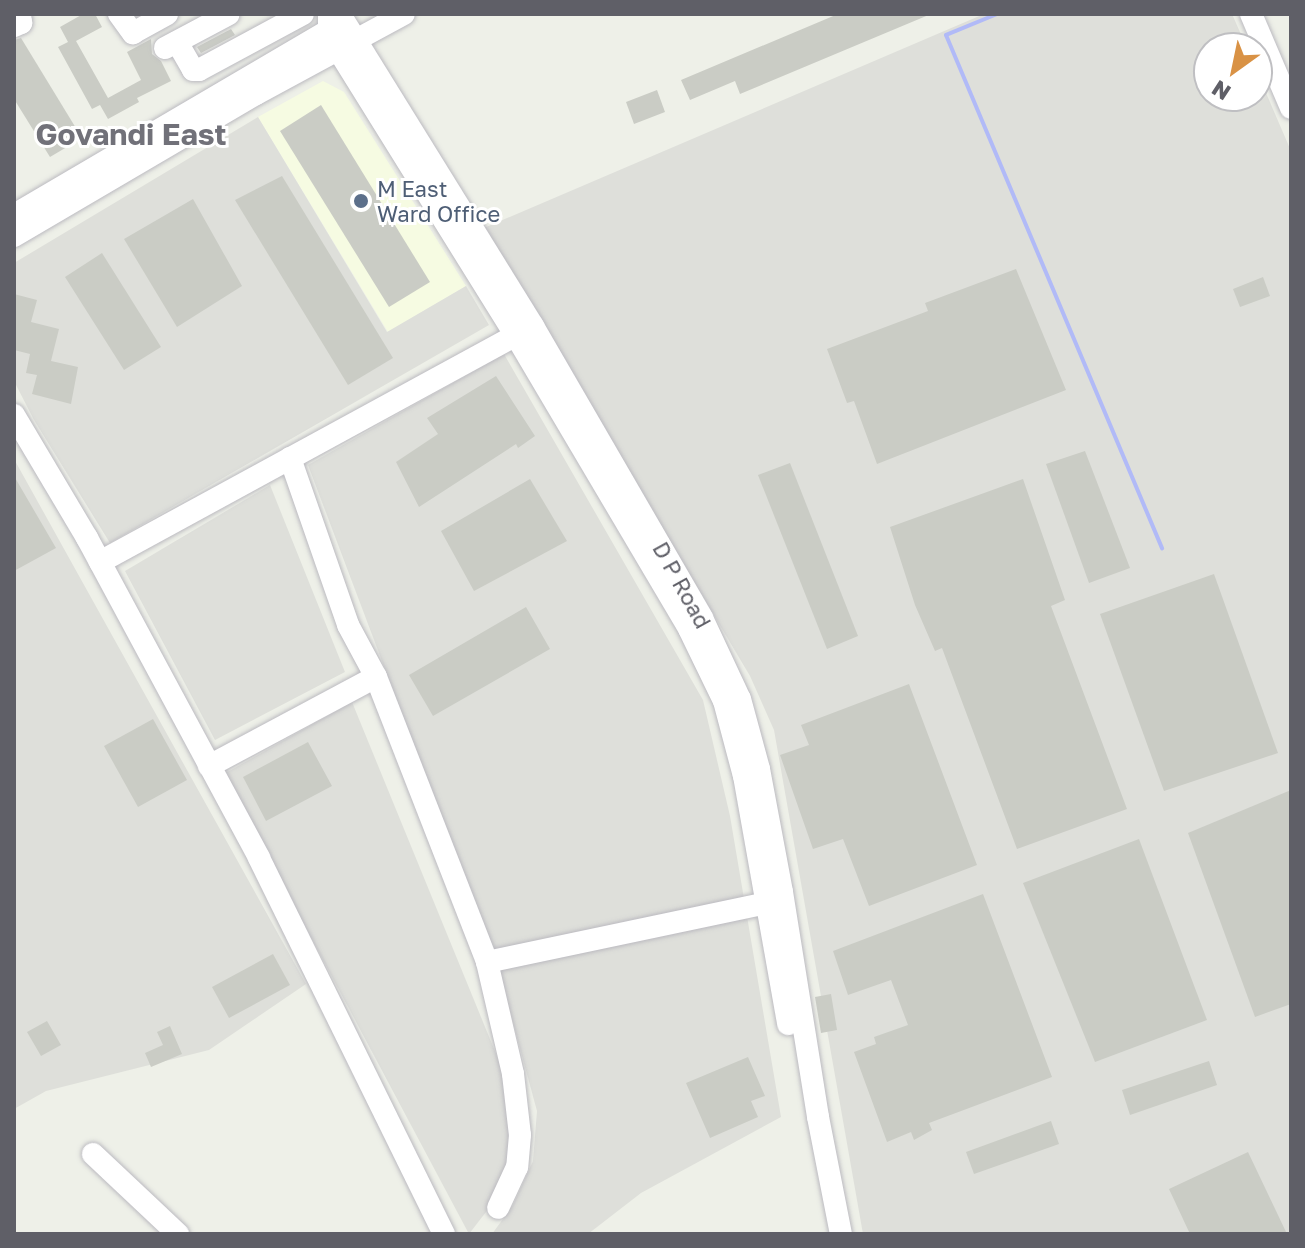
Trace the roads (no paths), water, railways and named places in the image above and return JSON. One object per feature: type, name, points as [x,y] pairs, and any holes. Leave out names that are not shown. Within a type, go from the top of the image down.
[{"type":"street","points":[[14,26],[21,23],[20,14]]},
{"type":"street","points":[[119,14],[133,33],[167,14]]},
{"type":"street","points":[[174,14],[176,42],[193,70],[199,70],[303,14]]},
{"type":"street","points":[[176,42],[229,14]]},
{"type":"street","points":[[239,14],[267,66]]},
{"type":"street","points":[[14,215],[340,26],[404,14]]},
{"type":"street","points":[[1251,14],[1291,108]]},
{"type":"street","points":[[1261,14],[1291,83]]},
{"type":"street","points":[[14,236],[340,26]]},
{"type":"street","name":"D P Road","points":[[340,26],[740,699],[738,722],[744,776],[767,903],[783,951]]},
{"type":"street","points":[[100,562],[524,331]]},
{"type":"street","points":[[14,415],[100,562],[259,858],[444,1234]]},
{"type":"street","points":[[290,458],[348,625],[376,677],[487,962],[513,1074],[520,1135],[517,1167],[498,1208]]},
{"type":"street","points":[[209,766],[376,677]]},
{"type":"street","name":"D P Road","points":[[738,722],[759,769],[783,951],[813,1128],[827,1234]]},
{"type":"street","points":[[487,962],[767,903]]},
{"type":"street","name":"D P Road","points":[[813,1128],[841,1234]]},
{"type":"street","points":[[93,1154],[178,1234]]},
{"type":"waterway","points":[[997,14],[946,35],[1162,548]]},
{"type":"place","name":"M East Ward Office","points":[[361,201]]},
{"type":"district","name":"Govandi East","points":[[131,134]]}]
